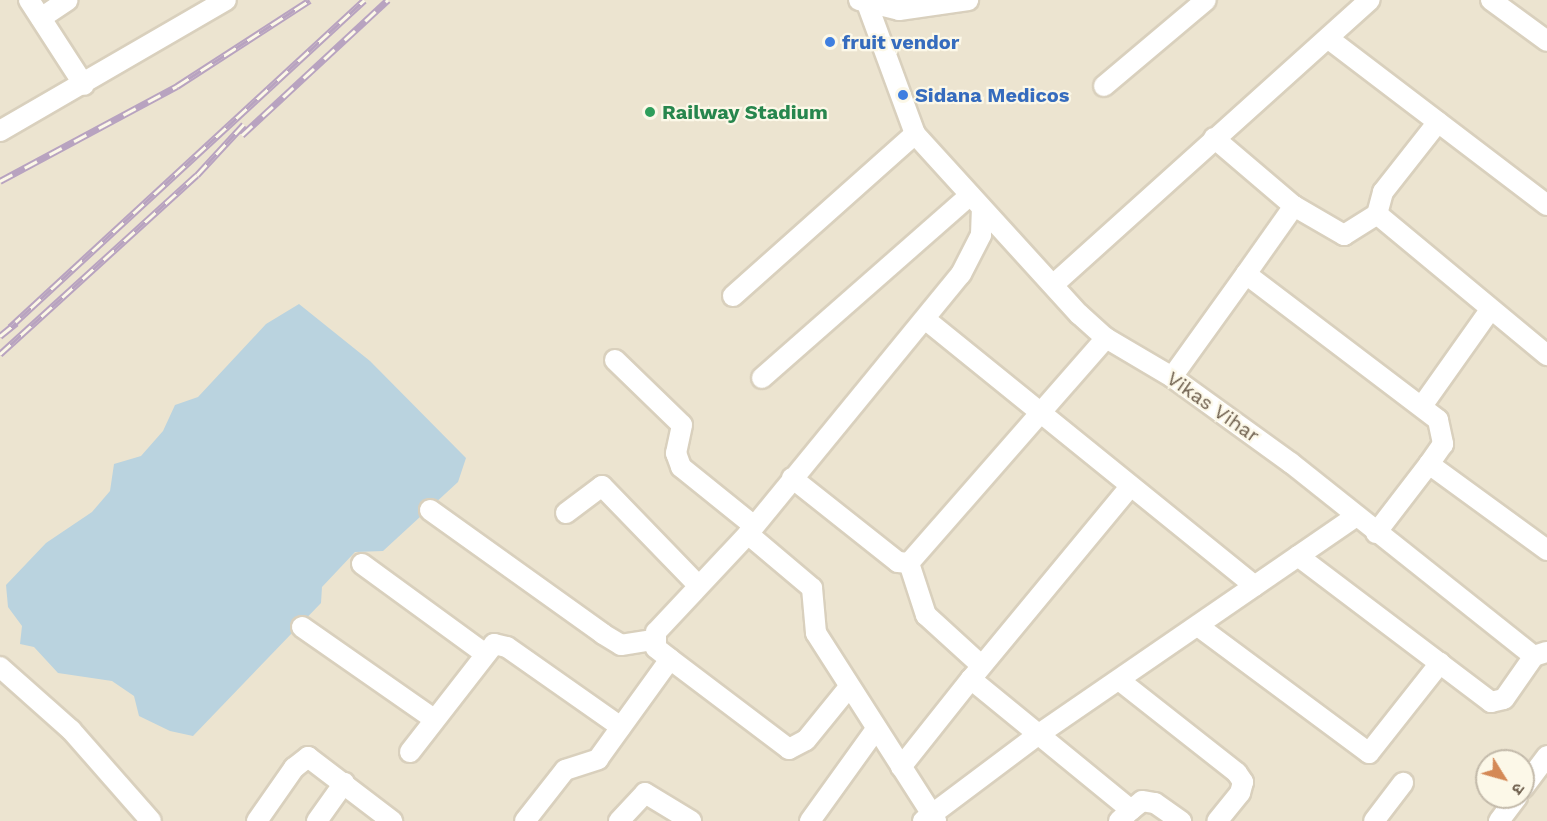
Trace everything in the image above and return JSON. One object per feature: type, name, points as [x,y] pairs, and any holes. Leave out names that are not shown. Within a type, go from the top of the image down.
[{"type":"street","points":[[29,0],[84,86]]},
{"type":"street","points":[[41,18],[68,0]]},
{"type":"street","points":[[3,123],[84,86],[226,0]]},
{"type":"street","points":[[863,3],[898,10],[948,6],[968,0]]},
{"type":"street","points":[[1104,86],[1206,0]]},
{"type":"street","points":[[1053,285],[1370,0]]},
{"type":"street","points":[[1491,0],[1547,41]]},
{"type":"street","points":[[733,296],[915,134],[863,3]]},
{"type":"street","points":[[1329,39],[1547,205]]},
{"type":"street","points":[[1214,138],[1294,206],[1344,236],[1377,214],[1383,192],[1438,122]]},
{"type":"street","name":"Vikas Vihar","points":[[915,134],[982,212],[1106,338],[1172,377],[1376,533],[1541,654]]},
{"type":"street","points":[[762,378],[968,196]]},
{"type":"street","points":[[1172,377],[1294,206]]},
{"type":"street","points":[[430,510],[621,645],[652,640],[698,585],[751,530],[925,319],[974,253],[982,212]]},
{"type":"street","points":[[1377,214],[1547,356]]},
{"type":"street","points":[[1246,274],[1422,406],[1444,430],[1443,444],[1376,533]]},
{"type":"street","points":[[1422,406],[1490,310]]},
{"type":"street","points":[[925,319],[1255,586]]},
{"type":"street","points":[[909,563],[1106,338]]},
{"type":"street","points":[[615,360],[682,425],[676,453],[681,467],[812,588],[816,633],[901,767],[930,819],[1039,734],[1355,517]]},
{"type":"street","points":[[1429,464],[1547,550]]},
{"type":"street","points":[[792,478],[898,562],[909,563]]},
{"type":"street","points":[[566,513],[602,486],[698,585]]},
{"type":"street","points":[[901,767],[976,672],[1130,487]]},
{"type":"street","points":[[1298,556],[1440,663],[1498,703],[1541,654]]},
{"type":"street","points":[[909,563],[926,615],[976,672],[1039,734],[1125,815],[1142,801],[1155,803],[1181,821]]},
{"type":"street","points":[[362,564],[484,653]]},
{"type":"street","points":[[1198,626],[1369,753],[1440,663]]},
{"type":"street","points":[[302,627],[434,719]]},
{"type":"street","points":[[652,640],[670,659],[789,748],[806,740],[849,687]]},
{"type":"street","points":[[410,752],[484,653],[494,644],[507,647],[621,727]]},
{"type":"street","points":[[525,821],[565,770],[593,764],[670,659]]},
{"type":"street","points":[[0,667],[71,729],[151,821]]},
{"type":"street","points":[[1119,680],[1237,774],[1243,782],[1240,793],[1217,821]]},
{"type":"street","points":[[810,821],[876,729]]},
{"type":"street","points":[[1535,772],[1547,756]]},
{"type":"street","points":[[257,821],[303,758],[314,759],[392,821]]},
{"type":"street","points":[[317,821],[344,783]]},
{"type":"street","points":[[1374,821],[1403,783]]},
{"type":"street","points":[[619,821],[645,793],[691,821]]},
{"type":"shaded area","points":[[0,0],[1547,0],[1547,821],[0,821]]},
{"type":"water","points":[[299,304],[370,361],[466,458],[458,482],[383,551],[355,552],[322,587],[321,603],[193,736],[170,731],[139,716],[134,696],[112,681],[58,673],[34,647],[20,644],[22,626],[8,607],[6,585],[46,543],[92,512],[110,491],[114,464],[141,456],[163,431],[175,405],[198,397],[266,324]]},
{"type":"railway","points":[[0,181],[177,86],[310,0]]},
{"type":"railway","points":[[10,327],[364,0]]},
{"type":"railway","points":[[242,135],[388,0]]},
{"type":"railway","points":[[0,354],[197,175],[244,124]]},
{"type":"railway","points":[[0,336],[16,323]]},
{"type":"place","name":"fruit vendor","points":[[830,42]]},
{"type":"place","name":"Sidana Medicos","points":[[903,95]]},
{"type":"place","name":"Railway Stadium","points":[[650,112]]}]
